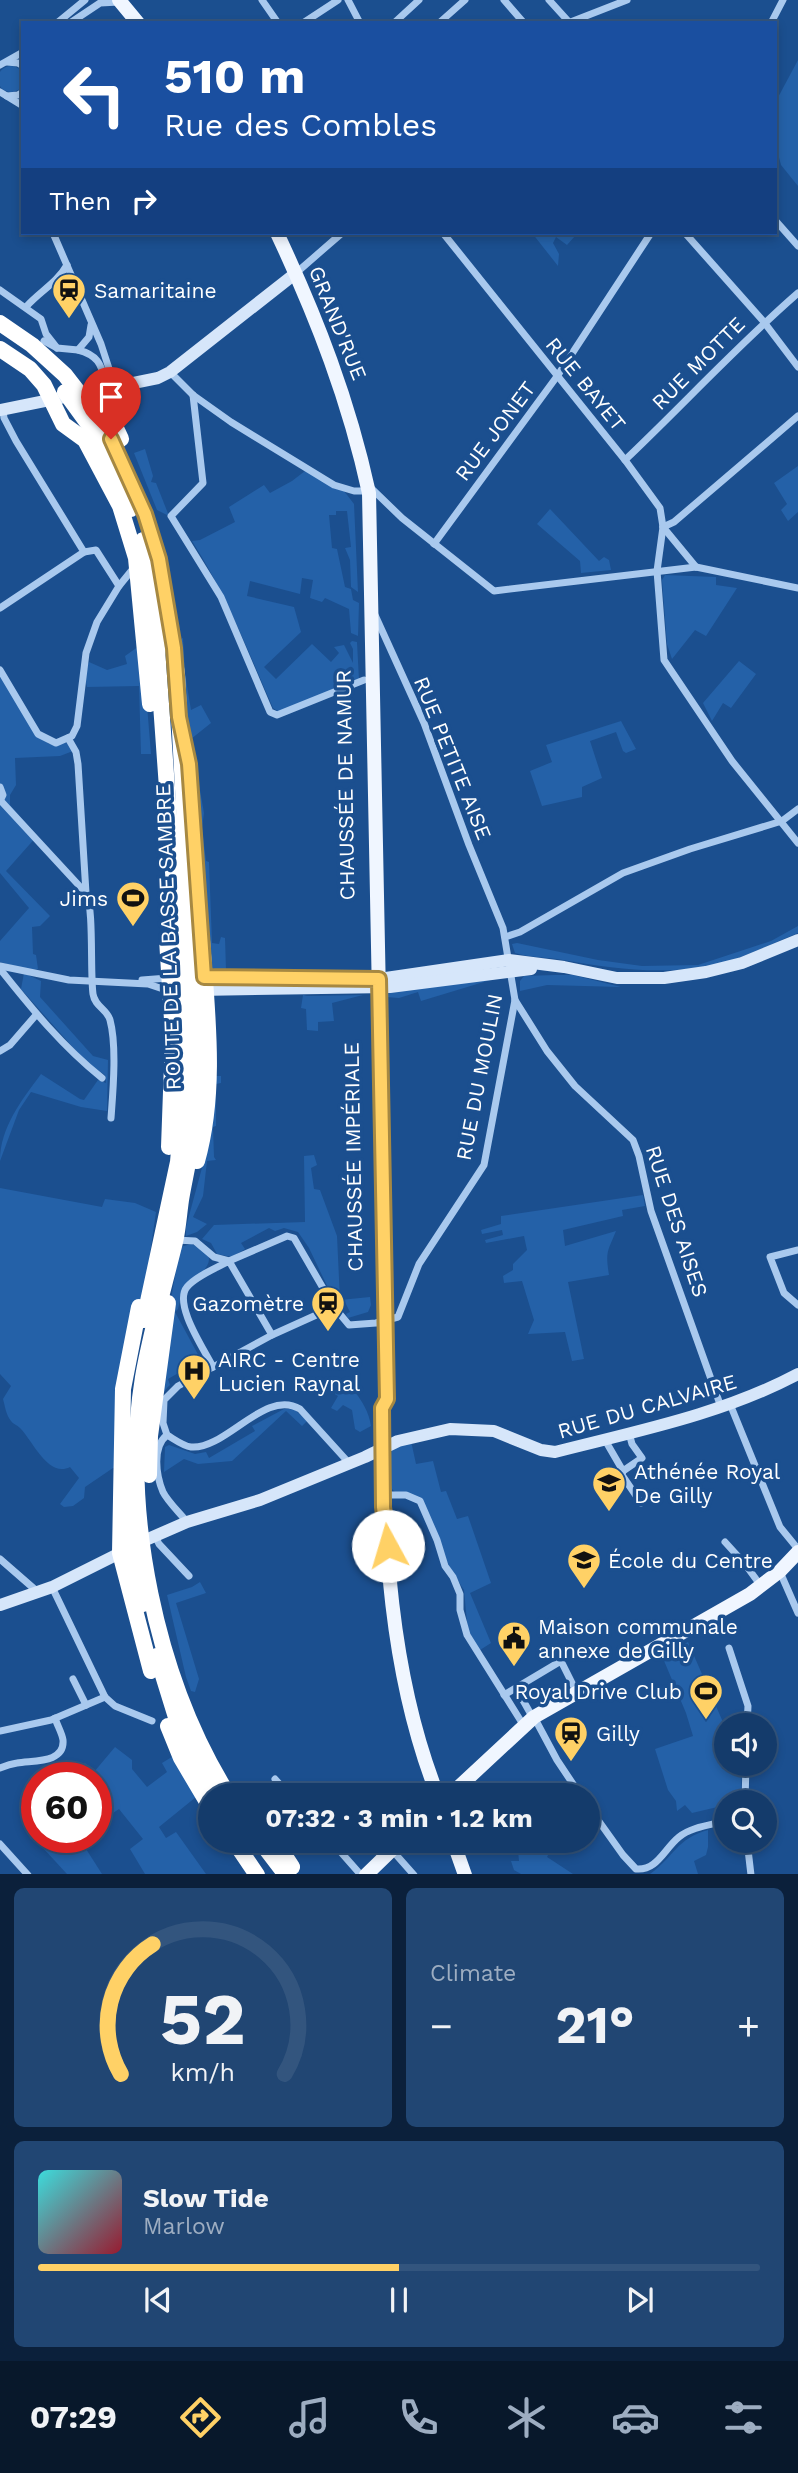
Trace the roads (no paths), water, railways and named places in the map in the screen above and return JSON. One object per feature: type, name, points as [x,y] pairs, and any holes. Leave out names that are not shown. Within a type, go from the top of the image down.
[{"type":"highway","points":[[0,311],[50,345]]},
{"type":"highway","name":"ROUTE DE LA BASSE SAMBRE","points":[[0,323],[32,345],[65,375],[103,424],[145,514],[159,559],[174,648],[196,1037],[196,1092],[191,1146],[181,1201],[133,1373],[129,1500],[133,1550],[147,1620],[165,1687],[178,1724],[208,1783]]},
{"type":"highway","name":"ROUTE DE LA BASSE SAMBRE","points":[[0,336],[27,354],[55,380],[76,405],[97,436],[135,517],[146,550],[154,606],[163,762],[180,970],[185,1083],[178,1162],[162,1230],[168,1251],[143,1380],[138,1471],[141,1530],[155,1608],[175,1682],[191,1724],[221,1783]]},
{"type":"highway","points":[[0,349],[30,369],[58,400],[63,424],[85,440],[120,506],[136,558],[147,667],[173,1036],[162,1230]]},
{"type":"highway","points":[[106,389],[114,424],[162,530],[172,572],[176,629],[174,648]]},
{"type":"highway","points":[[147,667],[154,606]]},
{"type":"highway","points":[[150,706],[163,762]]},
{"type":"highway","points":[[179,717],[189,764],[209,1051],[203,1142],[188,1194],[181,1201]]},
{"type":"highway","points":[[168,1251],[167,1311],[150,1436],[148,1489],[152,1537],[162,1598],[178,1661],[208,1740],[232,1783]]},
{"type":"highway","points":[[168,1251],[139,1308],[122,1389],[123,1552],[165,1719],[181,1758],[198,1787]]},
{"type":"highway","points":[[242,1853],[257,1874]]},
{"type":"highway","points":[[255,1853],[270,1874]]},
{"type":"highway","points":[[269,1853],[286,1874]]},
{"type":"highway","points":[[283,1853],[297,1874]]},
{"type":"main road","points":[[120,1],[136,21]]},
{"type":"main road","name":"GRAND'RUE","points":[[278,235],[330,355],[360,463],[363,485],[369,493]]},
{"type":"main road","points":[[1,410],[158,378],[170,372],[296,273]]},
{"type":"main road","name":"CHAUSSÉE DE NAMUR","points":[[369,493],[364,680],[368,865],[375,983]]},
{"type":"main road","name":"CHAUSSÉE DE NAMUR","points":[[367,590],[371,625],[378,937],[375,983]]},
{"type":"main road","name":"CHAUSSÉE DE NAMUR","points":[[367,590],[367,619],[371,625]]},
{"type":"main road","points":[[371,625],[384,633]]},
{"type":"main road","points":[[368,865],[372,870],[373,920],[378,937]]},
{"type":"main road","points":[[169,984],[375,983],[510,965],[564,967],[617,978],[664,978],[742,963],[798,940]]},
{"type":"main road","name":"CHAUSSÉE IMPÉRIALE","points":[[375,983],[381,1322],[378,1400],[382,1408],[383,1501],[387,1523],[393,1619],[419,1747],[433,1783]]},
{"type":"main road","name":"RUE DU CALVAIRE","points":[[0,1605],[39,1593],[187,1522],[260,1500],[398,1441],[463,1428],[494,1431],[541,1450],[555,1452],[726,1405],[767,1391],[798,1374]]},
{"type":"main road","points":[[463,1783],[531,1721],[761,1586],[780,1572],[798,1550]]},
{"type":"main road","points":[[364,1874],[387,1853]]},
{"type":"main road","points":[[458,1853],[466,1874]]},
{"type":"street","points":[[59,21],[85,0]]},
{"type":"street","points":[[262,0],[277,21]]},
{"type":"street","points":[[306,21],[338,0]]},
{"type":"street","points":[[348,0],[359,21]]},
{"type":"street","points":[[396,21],[419,0]]},
{"type":"street","points":[[441,21],[465,0]]},
{"type":"street","points":[[504,0],[522,21]]},
{"type":"street","points":[[549,0],[571,21]]},
{"type":"street","points":[[574,21],[627,0]]},
{"type":"street","points":[[772,21],[783,0]]},
{"type":"street","points":[[72,21],[93,3],[120,1]]},
{"type":"street","points":[[3,63],[21,53]]},
{"type":"street","points":[[3,63],[13,61],[21,65]]},
{"type":"street","points":[[3,94],[21,93]]},
{"type":"street","points":[[3,94],[21,105]]},
{"type":"street","points":[[777,222],[798,246]]},
{"type":"street","points":[[54,235],[91,324],[106,389]]},
{"type":"street","points":[[296,273],[340,235]]},
{"type":"street","name":"RUE BAYET","points":[[445,235],[558,375],[660,508],[663,527],[657,571],[664,660],[732,761],[798,843]]},
{"type":"street","name":"RUE JONET","points":[[434,544],[558,375],[650,235]]},
{"type":"street","points":[[687,235],[764,322],[798,367]]},
{"type":"street","points":[[26,307],[39,292],[57,280],[67,265]]},
{"type":"street","points":[[57,280],[75,285]]},
{"type":"street","points":[[0,290],[41,319],[50,345],[91,353],[98,360],[106,389]]},
{"type":"street","name":"RUE MOTTE","points":[[625,460],[764,322],[798,293]]},
{"type":"street","points":[[78,350],[89,337],[91,324]]},
{"type":"street","points":[[170,372],[193,395],[231,422],[334,485],[369,493],[494,591],[696,566],[795,586],[798,577]]},
{"type":"street","points":[[193,395],[203,485],[171,516],[221,597],[270,712],[276,715],[364,680]]},
{"type":"street","points":[[1,410],[16,441],[84,552]]},
{"type":"street","points":[[696,566],[663,527],[674,522],[798,416]]},
{"type":"street","points":[[0,608],[84,552],[96,550],[119,586]]},
{"type":"street","points":[[0,670],[38,734],[56,743],[72,736],[77,726],[86,653],[97,622],[132,570]]},
{"type":"street","name":"RUE PETITE AISE","points":[[367,590],[424,723],[503,928]]},
{"type":"street","points":[[68,738],[76,752],[78,764],[86,893]]},
{"type":"street","points":[[0,787],[3,795],[0,801],[86,893],[90,901],[94,1000],[109,1016],[111,1027],[111,1118]]},
{"type":"street","points":[[505,937],[520,932],[622,873],[782,821],[798,809]]},
{"type":"street","name":"RUE DU MOULIN","points":[[381,1322],[398,1317],[419,1264],[484,1165],[515,1000],[503,928]]},
{"type":"street","points":[[0,968],[92,983],[169,984]]},
{"type":"street","points":[[0,968],[36,1015],[83,1063],[102,1078]]},
{"type":"street","points":[[92,983],[169,984]]},
{"type":"street","name":"RUE DES AISES","points":[[515,1000],[547,1051],[575,1086],[632,1140],[639,1156],[651,1211],[726,1405],[780,1527],[798,1550]]},
{"type":"street","points":[[0,1051],[10,1045],[36,1015]]},
{"type":"street","points":[[213,1367],[183,1308],[183,1295],[188,1285],[229,1261],[287,1236],[294,1238],[334,1307],[349,1325],[381,1322]]},
{"type":"street","points":[[168,1251],[195,1241],[214,1257],[229,1261],[272,1335]]},
{"type":"street","points":[[798,1250],[770,1257],[784,1293],[798,1305]]},
{"type":"street","points":[[334,1307],[272,1335],[178,1385],[164,1400],[163,1423],[167,1434],[188,1447],[202,1446],[274,1405],[291,1403],[300,1409],[349,1463]]},
{"type":"street","points":[[623,1471],[642,1458],[632,1444],[629,1433]]},
{"type":"street","points":[[167,1434],[160,1440],[157,1462],[163,1493],[187,1522]]},
{"type":"street","points":[[605,1440],[623,1471],[622,1475],[641,1503]]},
{"type":"street","points":[[383,1501],[406,1495],[420,1501],[437,1540],[444,1566],[453,1577],[460,1594],[460,1610],[467,1635],[504,1695],[531,1721]]},
{"type":"street","points":[[152,1537],[189,1576]]},
{"type":"street","points":[[725,1542],[761,1586]]},
{"type":"street","points":[[0,1559],[39,1593]]},
{"type":"street","points":[[780,1572],[798,1613]]},
{"type":"street","points":[[52,1587],[104,1697],[115,1706],[152,1721]]},
{"type":"street","points":[[729,1648],[748,1706],[748,1713]]},
{"type":"street","points":[[504,1695],[561,1661],[578,1694]]},
{"type":"street","points":[[73,1679],[86,1705]]},
{"type":"street","points":[[516,1688],[531,1721],[572,1783]]},
{"type":"street","points":[[0,1731],[59,1717],[104,1697]]},
{"type":"street","points":[[0,1768],[15,1763],[53,1758],[59,1753],[62,1749],[62,1736],[59,1717]]},
{"type":"street","points":[[275,1779],[279,1783]]},
{"type":"street","points":[[600,1823],[632,1867],[640,1869],[654,1864],[679,1837],[691,1830],[714,1824]]},
{"type":"street","points":[[0,1844],[28,1874]]},
{"type":"street","points":[[343,1853],[364,1874]]},
{"type":"street","points":[[401,1853],[414,1874]]},
{"type":"street","points":[[748,1853],[751,1874]]},
{"type":"place","name":"Samaritaine","points":[[69,320]]},
{"type":"place","name":"Jims","points":[[133,928]]},
{"type":"place","name":"Gazomètre","points":[[328,1333]]},
{"type":"place","name":"AIRC - Centre Lucien Raynal","points":[[194,1401]]},
{"type":"place","name":"Athénée Royal De Gilly","points":[[609,1513]]},
{"type":"place","name":"École du Centre","points":[[584,1590]]},
{"type":"place","name":"Maison communale annexe de Gilly","points":[[514,1668]]},
{"type":"place","name":"Royal Drive Club","points":[[706,1721]]},
{"type":"place","name":"Gilly","points":[[571,1763]]}]
